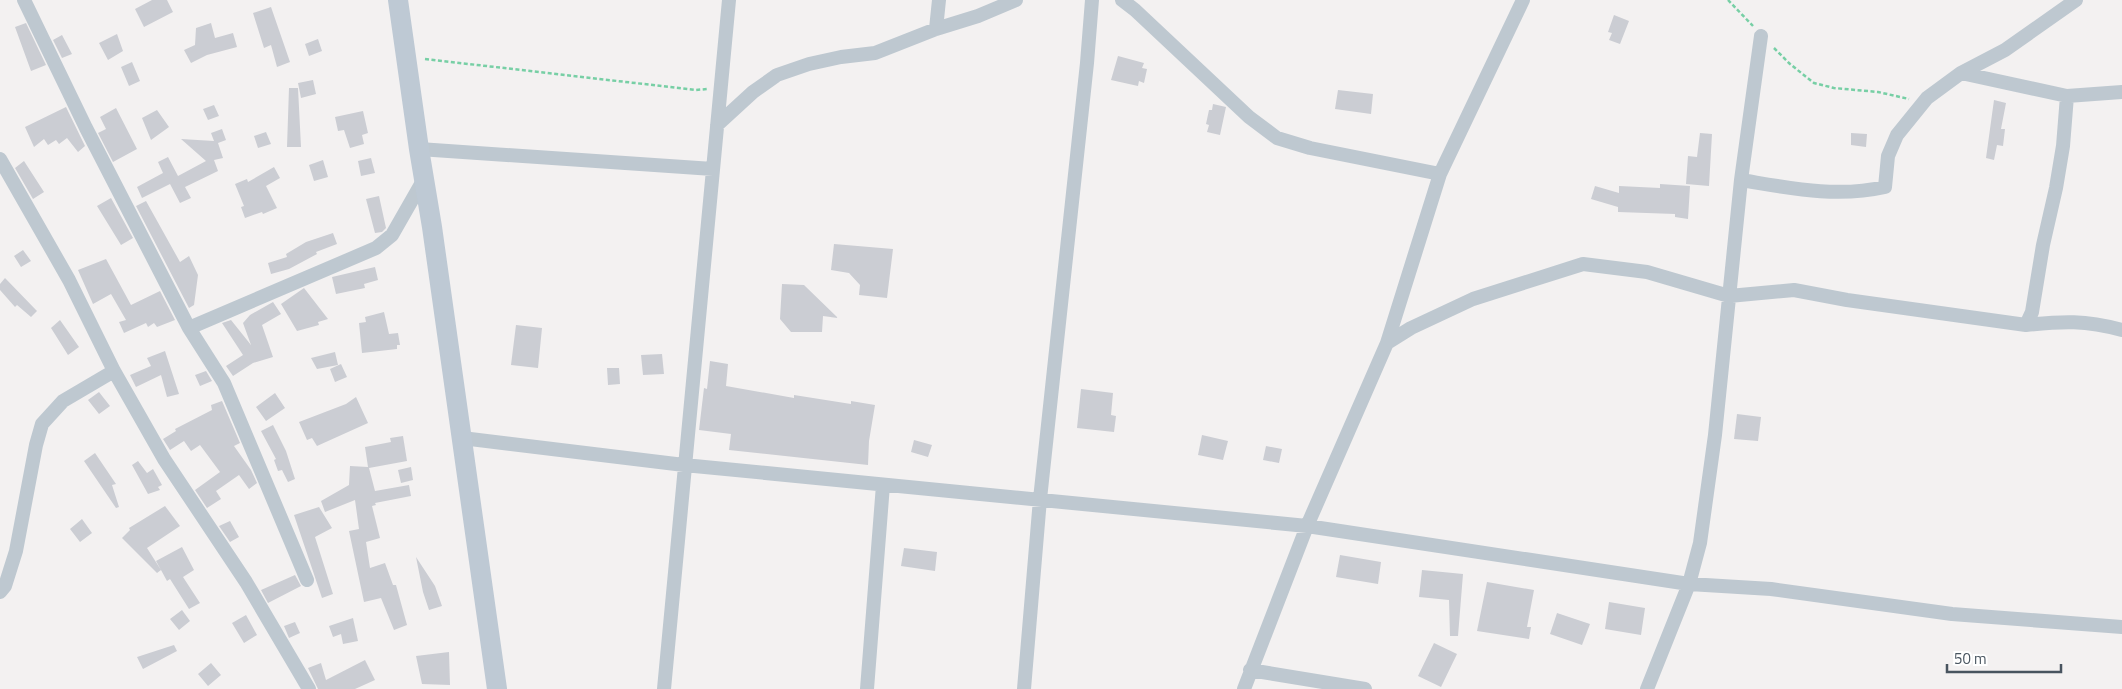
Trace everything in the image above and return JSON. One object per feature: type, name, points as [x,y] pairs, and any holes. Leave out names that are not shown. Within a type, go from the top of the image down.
[{"type":"main road","points":[[398,0],[497,689]]},
{"type":"street","points":[[24,0],[86,128],[189,328],[224,383],[307,580]]},
{"type":"street","points":[[664,689],[714,170],[728,0]]},
{"type":"street","points":[[936,29],[939,0]]},
{"type":"street","points":[[717,125],[753,92],[777,75],[809,64],[841,57],[875,54],[936,29],[978,16],[1016,0]]},
{"type":"street","points":[[1024,689],[1040,499],[1086,73],[1092,0]]},
{"type":"street","points":[[1122,0],[1249,117],[1277,138],[1310,148],[1440,174]]},
{"type":"street","points":[[1244,689],[1307,526],[1386,343],[1440,174],[1523,0]]},
{"type":"street","points":[[1741,180],[1813,192],[1848,193],[1885,188],[1888,156],[1891,149],[1898,135],[1927,98],[1961,74],[2005,50],[2076,0]]},
{"type":"street","points":[[1647,689],[1689,584],[1700,543],[1715,435],[1741,180],[1761,36]]},
{"type":"street","points":[[1961,74],[2067,96],[2122,92]]},
{"type":"street","points":[[2026,325],[2032,312],[2043,245],[2056,188],[2063,146],[2067,96]]},
{"type":"street","points":[[419,149],[714,170]]},
{"type":"street","points":[[0,159],[69,280],[114,371],[164,459],[246,582],[309,689]]},
{"type":"street","points":[[189,328],[376,248],[392,235],[424,179]]},
{"type":"street","points":[[1386,343],[1411,328],[1473,299],[1583,264],[1646,272],[1729,296],[1794,290],[1848,300],[2026,325],[2063,321],[2095,323],[2122,330]]},
{"type":"street","points":[[0,592],[5,586],[16,551],[36,445],[42,424],[62,401],[114,371]]},
{"type":"street","points":[[462,438],[684,466],[1307,526],[1689,584],[1771,589],[1952,614],[2122,627]]},
{"type":"street","points":[[866,689],[884,485]]},
{"type":"street","points":[[1250,670],[1365,689]]},
{"type":"path","points":[[1728,0],[1790,64],[1814,83],[1834,88],[1878,92],[1912,99],[1927,98]]},
{"type":"path","points":[[406,57],[696,90],[721,88]]},
{"type":"building","points":[[152,0],[167,0],[173,12],[144,27],[135,9]]},
{"type":"building","points":[[271,7],[290,62],[277,67],[271,45],[264,48],[253,13]]},
{"type":"building","points":[[1614,15],[1629,21],[1620,44],[1609,40],[1612,33],[1608,32]]},
{"type":"building","points":[[26,23],[46,65],[31,71],[15,27]]},
{"type":"building","points":[[211,23],[215,38],[233,33],[237,47],[207,55],[191,63],[184,50],[195,45],[196,28]]},
{"type":"building","points":[[117,34],[123,51],[108,60],[99,43]]},
{"type":"building","points":[[62,35],[72,54],[62,58],[53,40]]},
{"type":"building","points":[[318,39],[322,51],[309,56],[305,44]]},
{"type":"building","points":[[1118,56],[1144,63],[1142,68],[1147,69],[1144,83],[1139,81],[1138,86],[1111,80]]},
{"type":"building","points":[[132,62],[140,81],[129,86],[121,67]]},
{"type":"building","points":[[313,80],[316,94],[301,98],[298,83]]},
{"type":"building","points":[[289,88],[298,88],[301,147],[287,147]]},
{"type":"building","points":[[1338,90],[1373,94],[1371,114],[1335,109]]},
{"type":"building","points":[[1994,100],[2006,103],[2001,129],[2005,129],[2003,146],[1997,145],[1994,160],[1986,158]]},
{"type":"building","points":[[1213,104],[1226,107],[1220,135],[1207,132],[1209,125],[1206,124],[1209,110],[1212,110]]},
{"type":"building","points":[[214,105],[219,116],[208,120],[203,109]]},
{"type":"building","points":[[66,107],[85,146],[78,152],[67,138],[59,144],[56,140],[48,145],[44,139],[34,147],[25,127]]},
{"type":"building","points":[[116,108],[137,149],[113,162],[98,133],[106,129],[100,117]]},
{"type":"building","points":[[157,110],[169,127],[151,140],[142,118]]},
{"type":"building","points":[[363,111],[368,133],[362,135],[364,144],[350,148],[344,130],[338,131],[335,117]]},
{"type":"building","points":[[222,129],[226,140],[218,143],[223,158],[214,160],[218,171],[185,187],[191,198],[180,203],[170,184],[142,198],[137,187],[163,173],[158,162],[168,157],[178,176],[206,161],[181,139],[214,141],[211,133]]},
{"type":"building","points":[[266,132],[271,144],[258,148],[254,136]]},
{"type":"building","points":[[1700,133],[1712,134],[1709,186],[1686,184],[1688,156],[1697,157]]},
{"type":"building","points":[[1851,133],[1867,134],[1866,147],[1851,145]]},
{"type":"building","points":[[371,158],[375,173],[361,176],[358,161]]},
{"type":"building","points":[[323,160],[328,177],[314,181],[309,165]]},
{"type":"building","points":[[24,161],[44,192],[33,199],[15,168]]},
{"type":"building","points":[[274,167],[280,178],[266,186],[277,208],[263,214],[262,212],[245,218],[241,207],[244,206],[235,184],[247,179],[248,182]]},
{"type":"building","points":[[1660,184],[1690,186],[1688,219],[1675,217],[1675,214],[1618,212],[1618,207],[1591,199],[1595,186],[1619,193],[1619,186],[1660,188]]},
{"type":"building","points":[[379,196],[386,228],[382,232],[375,233],[366,199]]},
{"type":"building","points":[[111,198],[133,238],[121,245],[97,206]]},
{"type":"building","points":[[146,201],[180,262],[189,256],[198,275],[194,305],[189,308],[136,206]]},
{"type":"building","points":[[333,233],[337,244],[316,252],[317,254],[289,269],[271,274],[268,263],[287,257],[286,254],[306,242]]},
{"type":"building","points":[[834,244],[893,249],[887,298],[859,295],[860,285],[849,273],[831,270]]},
{"type":"building","points":[[23,250],[31,261],[21,267],[14,256]]},
{"type":"building","points":[[106,259],[131,305],[160,291],[175,320],[157,327],[154,323],[148,327],[146,323],[124,333],[119,322],[126,320],[111,294],[93,304],[78,270]]},
{"type":"building","points":[[375,267],[378,280],[364,284],[365,288],[336,294],[332,277]]},
{"type":"building","points":[[5,278],[37,311],[31,317],[17,305],[15,307],[0,290],[0,284]]},
{"type":"building","points":[[782,284],[804,285],[838,318],[823,316],[822,332],[791,332],[780,319]]},
{"type":"building","points":[[304,288],[328,319],[318,322],[319,325],[297,331],[281,304]]},
{"type":"building","points":[[273,302],[281,314],[262,325],[273,357],[253,363],[233,376],[226,366],[243,355],[222,323],[231,320],[251,345],[243,323],[250,315]]},
{"type":"building","points":[[384,312],[389,334],[398,333],[400,345],[397,345],[397,349],[362,353],[359,323],[366,322],[365,317]]},
{"type":"building","points":[[60,320],[79,347],[68,355],[51,328]]},
{"type":"building","points":[[516,325],[542,328],[538,368],[511,365]]},
{"type":"building","points":[[165,351],[179,394],[167,397],[161,375],[136,387],[130,375],[151,366],[147,358]]},
{"type":"building","points":[[335,352],[338,365],[317,369],[311,358]]},
{"type":"building","points":[[662,354],[664,374],[643,375],[641,355]]},
{"type":"building","points":[[710,361],[728,364],[726,386],[794,398],[794,395],[851,404],[851,401],[875,405],[869,441],[868,465],[729,450],[731,434],[699,430],[704,388],[707,389]]},
{"type":"building","points":[[341,364],[347,377],[335,382],[330,369]]},
{"type":"building","points":[[607,368],[619,368],[620,384],[608,385]]},
{"type":"building","points":[[206,371],[212,381],[200,386],[195,375]]},
{"type":"building","points":[[1081,389],[1113,393],[1111,415],[1116,416],[1114,432],[1077,428]]},
{"type":"building","points":[[99,392],[110,406],[99,414],[88,400]]},
{"type":"building","points":[[275,393],[285,408],[266,421],[256,407]]},
{"type":"building","points":[[356,397],[368,423],[317,446],[312,438],[307,440],[299,422],[346,404]]},
{"type":"building","points":[[222,401],[240,443],[234,446],[251,470],[257,483],[249,489],[239,475],[216,491],[221,499],[207,508],[195,490],[220,472],[200,445],[191,451],[184,441],[170,450],[163,439],[176,431],[175,429],[212,410],[211,405]]},
{"type":"building","points":[[1737,414],[1761,417],[1758,441],[1734,439]]},
{"type":"building","points":[[273,425],[286,451],[295,479],[288,482],[282,470],[278,471],[274,460],[276,459],[261,431]]},
{"type":"building","points":[[1202,435],[1228,441],[1223,460],[1198,455]]},
{"type":"building","points":[[403,436],[407,461],[369,468],[375,491],[409,485],[411,496],[375,503],[376,505],[372,506],[380,538],[366,542],[370,568],[385,563],[393,585],[396,585],[407,625],[394,630],[381,598],[364,602],[349,531],[359,529],[355,500],[325,512],[321,501],[349,485],[350,466],[368,467],[365,447],[391,442],[390,438]]},
{"type":"building","points":[[914,440],[932,445],[928,457],[911,452]]},
{"type":"building","points":[[1266,446],[1282,449],[1279,463],[1263,460]]},
{"type":"building","points":[[95,453],[116,484],[112,485],[119,507],[116,508],[84,461]]},
{"type":"building","points":[[138,461],[147,473],[153,469],[162,485],[158,487],[160,490],[148,494],[132,465]]},
{"type":"building","points":[[411,467],[413,480],[401,483],[398,470]]},
{"type":"building","points":[[165,506],[180,526],[147,548],[161,570],[157,573],[122,538],[130,530],[129,528]]},
{"type":"building","points":[[319,507],[332,528],[315,537],[333,594],[322,598],[294,515]]},
{"type":"building","points":[[82,519],[92,533],[80,542],[70,529]]},
{"type":"building","points":[[230,521],[239,537],[230,542],[219,526]]},
{"type":"building","points":[[182,547],[194,570],[183,577],[200,603],[189,609],[170,579],[167,581],[156,561]]},
{"type":"building","points":[[904,548],[937,552],[935,571],[901,566]]},
{"type":"building","points":[[1340,555],[1381,562],[1378,584],[1336,577]]},
{"type":"building","points":[[416,557],[435,586],[442,606],[429,610],[423,592]]},
{"type":"building","points":[[1422,570],[1463,574],[1458,636],[1450,636],[1449,600],[1419,597]]},
{"type":"building","points":[[295,575],[301,586],[268,603],[261,590]]},
{"type":"building","points":[[1487,582],[1534,590],[1527,627],[1531,627],[1529,639],[1477,631]]},
{"type":"building","points":[[1609,602],[1645,608],[1641,635],[1605,629]]},
{"type":"building","points":[[182,610],[190,621],[179,630],[170,619]]},
{"type":"building","points":[[1557,613],[1590,624],[1582,645],[1550,634]]},
{"type":"building","points":[[246,615],[257,635],[244,643],[232,623]]},
{"type":"building","points":[[353,618],[358,641],[343,644],[341,634],[333,637],[329,626]]},
{"type":"building","points":[[295,622],[300,633],[289,638],[284,626]]},
{"type":"building","points":[[1434,643],[1457,654],[1441,687],[1418,676]]},
{"type":"building","points":[[174,645],[177,651],[143,669],[137,657]]},
{"type":"building","points":[[449,652],[450,685],[422,684],[416,656]]},
{"type":"building","points":[[365,660],[375,680],[355,689],[318,689],[308,668],[321,663],[326,680]]},
{"type":"building","points":[[211,663],[221,675],[208,686],[198,674]]}]
